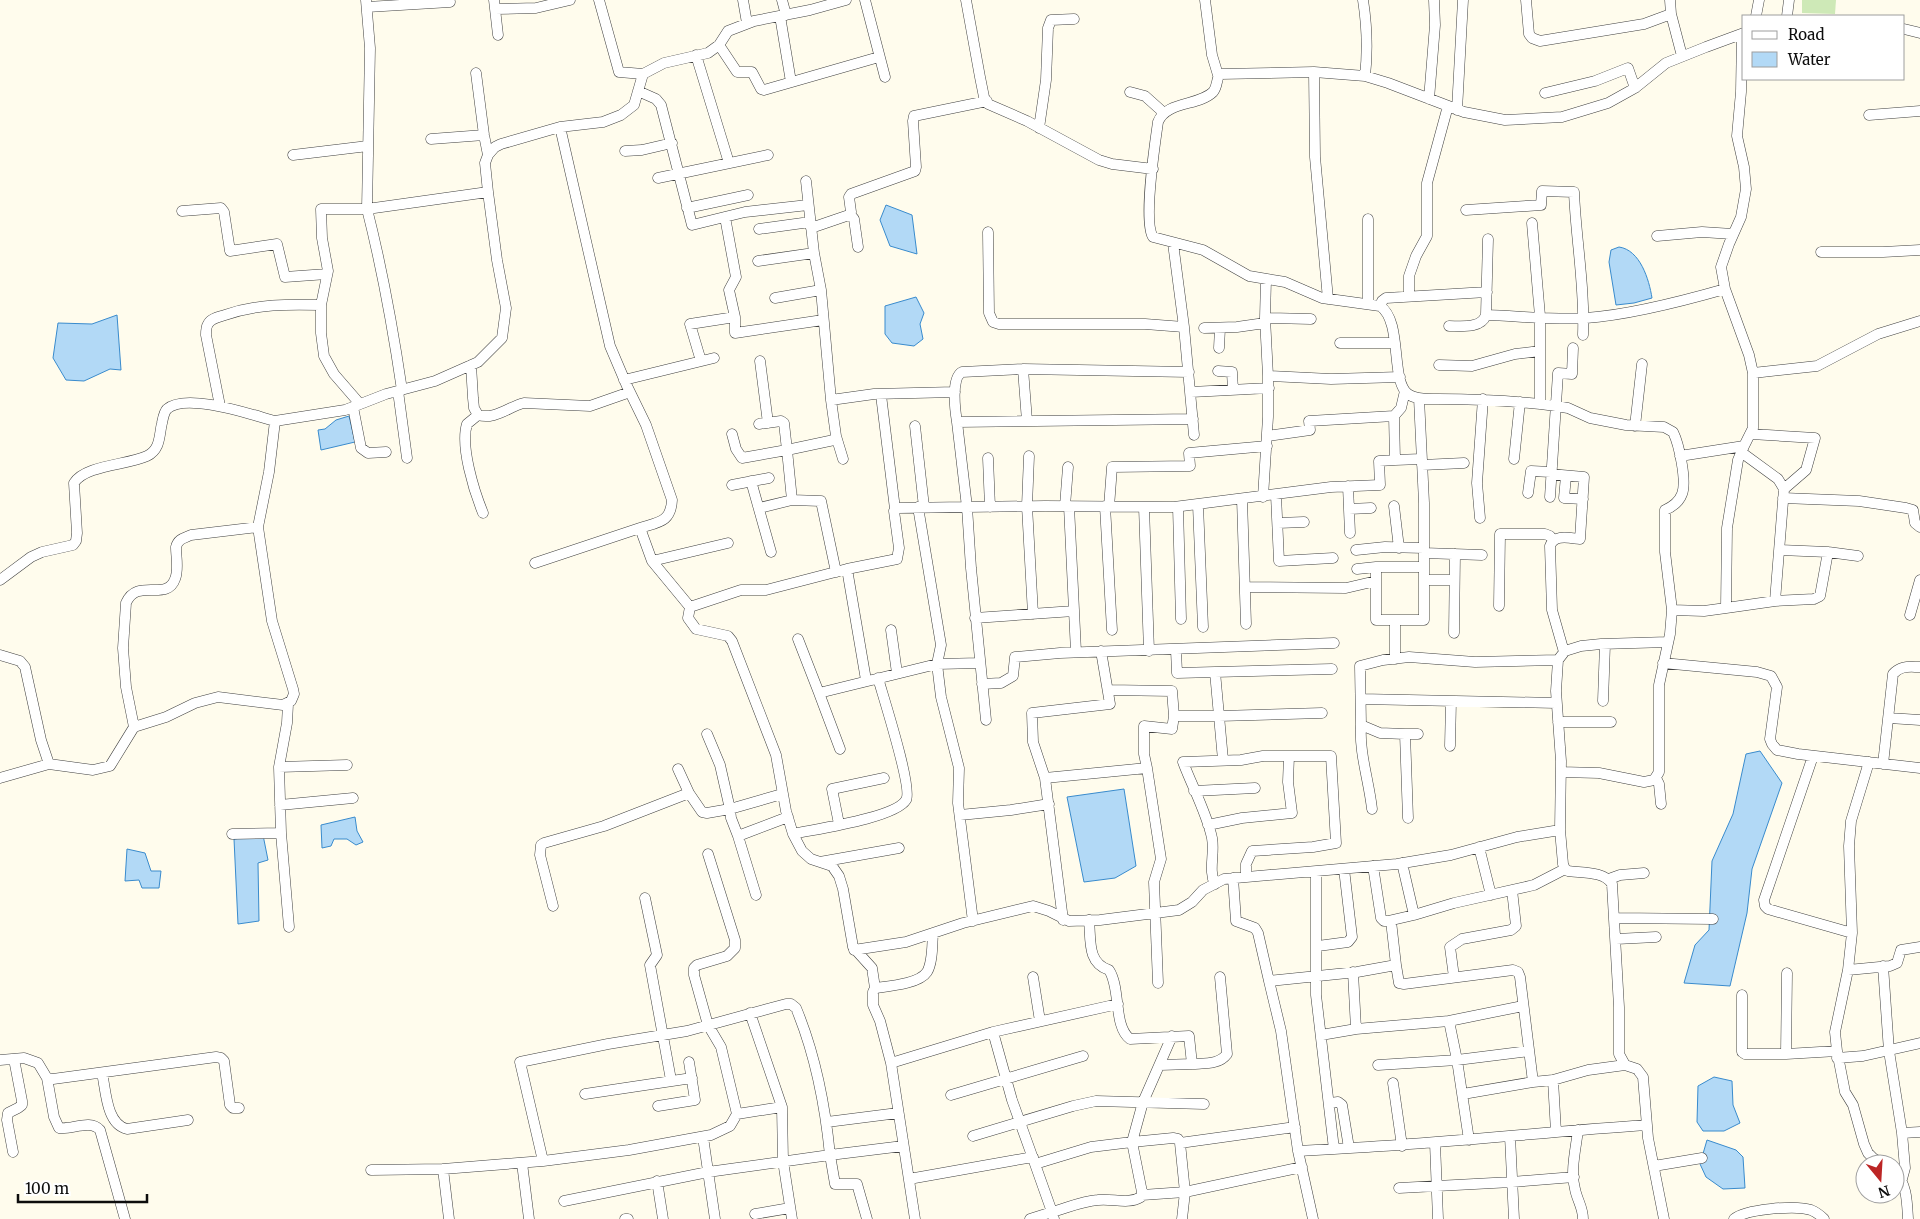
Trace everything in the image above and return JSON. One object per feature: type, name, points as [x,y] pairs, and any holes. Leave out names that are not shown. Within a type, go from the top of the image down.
[{"type":"street","points":[[498,35],[494,5],[536,8],[570,0]]},
{"type":"street","points":[[599,0],[619,72],[642,74],[664,63],[708,52],[719,45],[728,31],[747,24],[834,1],[846,0]]},
{"type":"street","points":[[743,0],[747,24]]},
{"type":"street","points":[[782,0],[791,82]]},
{"type":"street","points":[[865,0],[885,77]]},
{"type":"street","points":[[966,0],[980,77],[988,104],[1027,121],[1100,160],[1112,164],[1153,169]]},
{"type":"street","points":[[1112,630],[1107,507],[1112,467],[1190,466],[1189,453],[1267,441],[1310,430],[1309,421],[1394,416],[1400,411],[1405,391],[1400,377],[1388,314],[1380,306],[1328,299],[1314,295],[1294,285],[1250,276],[1203,250],[1156,239],[1151,234],[1148,212],[1158,122],[1164,113],[1210,94],[1217,86],[1218,75],[1212,55],[1205,0]]},
{"type":"street","points":[[1363,0],[1367,27],[1365,76]]},
{"type":"street","points":[[1429,99],[1435,24],[1434,0]]},
{"type":"street","points":[[1409,296],[1409,276],[1416,256],[1427,236],[1427,184],[1452,108],[1462,0]]},
{"type":"street","points":[[1526,0],[1529,34],[1532,38],[1540,41],[1644,24],[1671,14]]},
{"type":"street","points":[[1670,0],[1671,14],[1682,56]]},
{"type":"street","points":[[1756,15],[1759,0]]},
{"type":"street","points":[[1787,15],[1789,0]]},
{"type":"street","points":[[402,390],[388,306],[367,209],[370,48],[367,4],[450,2]]},
{"type":"street","points":[[1039,128],[1046,80],[1048,28],[1051,20],[1074,19]]},
{"type":"street","points":[[1905,29],[1920,33]]},
{"type":"street","points":[[1218,75],[1314,72],[1365,76],[1452,108],[1505,120],[1562,117],[1608,104],[1635,88],[1666,63],[1742,34]]},
{"type":"street","points":[[719,45],[734,69],[741,73],[752,72],[761,89],[764,90],[879,57]]},
{"type":"street","points":[[696,55],[729,163]]},
{"type":"street","points":[[1726,608],[1727,528],[1738,460],[1753,428],[1752,373],[1749,355],[1724,289],[1721,267],[1741,216],[1746,189],[1744,168],[1737,136],[1742,63]]},
{"type":"street","points":[[1545,93],[1595,81],[1628,68],[1635,88]]},
{"type":"street","points":[[1314,72],[1315,157],[1328,299]]},
{"type":"street","points":[[476,74],[488,155]]},
{"type":"street","points":[[0,580],[31,557],[42,552],[73,545],[76,541],[77,533],[74,483],[78,477],[84,473],[127,463],[153,452],[158,444],[165,411],[168,408],[186,403],[220,406],[275,421],[345,410],[402,390],[435,381],[478,362],[502,338],[506,308],[497,260],[488,192],[485,163],[488,155],[501,144],[560,127],[602,122],[621,115],[634,105],[642,74]]},
{"type":"street","points":[[638,91],[656,99],[661,104],[692,225],[751,211],[808,205]]},
{"type":"street","points":[[1130,92],[1145,96],[1164,113]]},
{"type":"street","points":[[858,247],[854,219],[850,214],[849,197],[851,194],[912,173],[916,169],[912,121],[914,116],[986,101]]},
{"type":"street","points":[[1869,115],[1920,110]]},
{"type":"street","points":[[535,563],[667,518],[672,510],[672,500],[646,425],[610,346],[560,127]]},
{"type":"street","points":[[431,139],[484,136]]},
{"type":"street","points":[[625,151],[642,150],[672,144]]},
{"type":"street","points":[[293,155],[368,146]]},
{"type":"street","points":[[658,178],[768,155]]},
{"type":"street","points":[[806,181],[810,225],[821,290],[831,400],[836,436],[842,459]]},
{"type":"street","points":[[1466,210],[1541,205],[1542,191],[1574,192],[1576,231],[1582,276],[1583,335]]},
{"type":"street","points":[[386,452],[368,453],[361,448],[356,405],[324,356],[321,333],[321,305],[327,274],[322,238],[321,209],[367,209],[488,192]]},
{"type":"street","points":[[687,208],[748,195]]},
{"type":"street","points":[[182,211],[221,208],[224,212],[230,251],[277,244],[285,277],[327,274]]},
{"type":"street","points":[[759,229],[828,224],[850,214]]},
{"type":"street","points":[[725,217],[736,277],[729,290],[735,317],[735,333],[823,320]]},
{"type":"street","points":[[1368,219],[1368,304]]},
{"type":"street","points":[[1532,224],[1540,316],[1540,404]]},
{"type":"street","points":[[988,232],[989,313],[993,322],[999,324],[1145,324],[1184,327]]},
{"type":"street","points":[[1657,236],[1702,232],[1733,234]]},
{"type":"street","points":[[1448,326],[1478,325],[1483,322],[1486,315],[1488,239]]},
{"type":"street","points":[[1173,243],[1189,372],[1194,435]]},
{"type":"street","points":[[1821,252],[1920,250]]},
{"type":"street","points":[[758,261],[814,253]]},
{"type":"street","points":[[1263,497],[1268,388],[1265,321],[1266,279]]},
{"type":"street","points":[[1486,315],[1584,318],[1671,302],[1724,289]]},
{"type":"street","points":[[775,298],[821,290]]},
{"type":"street","points":[[1380,306],[1386,298],[1487,292]]},
{"type":"street","points":[[220,406],[206,335],[208,324],[212,319],[266,305],[321,305]]},
{"type":"street","points":[[701,361],[690,324],[735,317]]},
{"type":"street","points":[[1204,328],[1220,328],[1265,321],[1311,319]]},
{"type":"street","points":[[1752,373],[1818,366],[1878,334],[1920,320]]},
{"type":"street","points":[[1219,348],[1220,328]]},
{"type":"street","points":[[1340,343],[1395,343]]},
{"type":"street","points":[[1550,497],[1550,473],[1558,373],[1572,374],[1573,348]]},
{"type":"street","points":[[1438,365],[1472,366],[1515,354],[1540,351]]},
{"type":"street","points":[[624,380],[714,358]]},
{"type":"street","points":[[760,361],[763,424],[781,421],[784,423],[792,500]]},
{"type":"street","points":[[1635,426],[1642,364]]},
{"type":"street","points":[[471,365],[474,408],[478,415]]},
{"type":"street","points":[[986,720],[975,618],[967,507],[954,401],[958,375],[962,372],[1023,369],[1189,372]]},
{"type":"street","points":[[1023,369],[1026,421]]},
{"type":"street","points":[[1218,372],[1232,372],[1234,390]]},
{"type":"street","points":[[1268,376],[1331,380],[1400,377]]},
{"type":"street","points":[[1190,392],[1268,388]]},
{"type":"street","points":[[402,390],[398,391],[407,458]]},
{"type":"street","points":[[1405,391],[1419,398],[1483,399],[1556,406],[1568,408],[1590,418],[1635,426],[1664,427],[1670,429],[1674,435],[1680,456],[1684,490],[1678,500],[1665,510],[1665,552],[1672,625],[1659,685],[1660,769],[1656,778],[1644,782],[1599,773],[1561,772]]},
{"type":"street","points":[[483,513],[468,461],[467,424],[478,415],[491,417],[524,403],[590,406],[630,392]]},
{"type":"street","points":[[831,400],[852,396],[955,392]]},
{"type":"street","points":[[690,607],[741,590],[766,590],[897,559],[899,548],[881,395]]},
{"type":"street","points":[[1376,567],[1376,620],[1424,620],[1424,503],[1419,398]]},
{"type":"street","points":[[1480,518],[1477,473],[1483,399]]},
{"type":"street","points":[[1514,460],[1520,402]]},
{"type":"street","points":[[1394,416],[1395,460]]},
{"type":"street","points":[[957,422],[1193,419]]},
{"type":"street","points":[[275,421],[269,472],[258,527],[272,621],[294,694],[293,699],[288,704],[288,723],[279,767],[281,833],[289,927]]},
{"type":"street","points":[[915,426],[921,507],[941,645],[937,664],[941,697],[959,768],[960,816],[974,921]]},
{"type":"street","points":[[732,434],[738,453],[742,458],[834,440],[836,436]]},
{"type":"street","points":[[1751,434],[1815,438],[1806,470],[1783,494]]},
{"type":"street","points":[[1680,456],[1743,449],[1778,479],[1783,494],[1775,601]]},
{"type":"street","points":[[1029,456],[1027,506],[1033,614]]},
{"type":"street","points":[[988,458],[990,507]]},
{"type":"street","points":[[895,509],[1027,506],[1178,507],[1348,486],[1380,486],[1379,461],[1464,463]]},
{"type":"street","points":[[1068,467],[1067,506],[1076,652]]},
{"type":"street","points":[[1528,493],[1531,471],[1584,477],[1580,539],[1557,538],[1553,540],[1550,546],[1552,610],[1561,656],[1555,682],[1561,772],[1560,830],[1565,869]]},
{"type":"street","points":[[1566,476],[1564,498],[1583,499]]},
{"type":"street","points":[[732,485],[769,478]]},
{"type":"street","points":[[751,481],[771,552]]},
{"type":"street","points":[[1348,486],[1350,533]]},
{"type":"street","points":[[1783,494],[1859,501],[1906,508],[1913,510],[1915,523],[1920,527]]},
{"type":"street","points":[[1276,495],[1280,561],[1333,558]]},
{"type":"street","points":[[759,508],[792,500],[821,501],[841,571],[866,680]]},
{"type":"street","points":[[1242,500],[1246,624]]},
{"type":"street","points":[[1198,505],[1203,627]]},
{"type":"street","points":[[1394,506],[1399,548]]},
{"type":"street","points":[[1144,507],[1149,651]]},
{"type":"street","points":[[1178,507],[1181,620]]},
{"type":"street","points":[[1349,509],[1371,508]]},
{"type":"street","points":[[1278,523],[1304,522]]},
{"type":"street","points":[[134,727],[126,687],[122,648],[126,603],[129,596],[133,592],[140,590],[160,590],[172,584],[176,579],[176,547],[181,539],[191,535],[258,527]]},
{"type":"street","points":[[640,528],[652,561],[690,607],[688,618],[696,629],[728,636],[732,640],[776,755],[782,794],[793,834],[802,852],[811,859],[832,866],[839,876],[854,950],[872,968],[875,988],[873,992],[873,1005],[880,1021],[891,1063],[915,1219]]},
{"type":"street","points":[[1499,606],[1500,534],[1545,534],[1553,540]]},
{"type":"street","points":[[652,561],[728,543]]},
{"type":"street","points":[[1356,550],[1399,548],[1482,555]]},
{"type":"street","points":[[1780,550],[1828,552],[1858,556]]},
{"type":"street","points":[[1672,610],[1704,611],[1775,601],[1814,599],[1820,596],[1828,552]]},
{"type":"street","points":[[1454,633],[1455,554]]},
{"type":"street","points":[[1357,569],[1424,567]]},
{"type":"street","points":[[1424,580],[1454,580]]},
{"type":"street","points":[[1910,615],[1920,580]]},
{"type":"street","points":[[1245,587],[1346,588],[1376,581]]},
{"type":"street","points":[[975,618],[1074,611]]},
{"type":"street","points":[[1395,620],[1395,658]]},
{"type":"street","points":[[891,630],[897,673]]},
{"type":"street","points":[[798,640],[840,749]]},
{"type":"street","points":[[1372,809],[1362,748],[1360,666],[1395,658],[1423,657],[1475,662],[1561,656],[1575,647],[1668,642]]},
{"type":"street","points":[[982,684],[1001,683],[1012,676],[1015,657],[1076,652],[1149,651],[1334,643]]},
{"type":"street","points":[[1603,701],[1605,644]]},
{"type":"street","points":[[1176,650],[1177,673],[1332,669]]},
{"type":"street","points":[[1063,920],[1049,804],[1045,778],[1033,742],[1032,713],[1110,704],[1101,652]]},
{"type":"street","points":[[0,655],[20,661],[25,667],[41,740],[49,764]]},
{"type":"street","points":[[819,693],[937,664],[980,663]]},
{"type":"street","points":[[1663,663],[1756,672],[1771,676],[1777,687],[1770,739],[1777,750],[1920,768]]},
{"type":"street","points":[[1883,764],[1893,674],[1904,666],[1920,667]]},
{"type":"street","points":[[1215,672],[1223,760]]},
{"type":"street","points":[[793,834],[884,815],[903,804],[908,798],[902,764],[878,678]]},
{"type":"street","points":[[1108,690],[1172,691],[1174,716],[1172,729],[1144,726],[1144,754],[1161,858],[1154,882],[1158,983]]},
{"type":"street","points":[[0,777],[49,764],[93,770],[110,766],[134,727],[166,717],[195,703],[218,697],[288,704]]},
{"type":"street","points":[[1361,699],[1556,703]]},
{"type":"street","points":[[1450,746],[1451,701]]},
{"type":"street","points":[[1174,716],[1322,712]]},
{"type":"street","points":[[1889,718],[1920,720]]},
{"type":"street","points":[[1558,722],[1611,722]]},
{"type":"street","points":[[1362,725],[1380,734],[1418,734]]},
{"type":"street","points":[[707,734],[720,765],[731,818],[756,895]]},
{"type":"street","points":[[1405,734],[1408,818]]},
{"type":"street","points":[[1215,884],[1211,874],[1213,847],[1208,825],[1183,762],[1263,756],[1331,756],[1336,843],[1313,847],[1252,851],[1246,864],[1246,877]]},
{"type":"street","points":[[1208,825],[1242,818],[1292,813],[1288,782],[1289,756]]},
{"type":"street","points":[[1813,756],[1764,900],[1765,906],[1768,909],[1852,934]]},
{"type":"street","points":[[1868,762],[1851,821],[1849,846],[1852,934],[1848,970],[1835,1032],[1837,1054],[1845,1092],[1853,1106],[1869,1154]]},
{"type":"street","points":[[279,767],[347,765]]},
{"type":"street","points":[[1045,778],[1147,768]]},
{"type":"street","points":[[678,769],[689,793],[702,812],[707,813],[730,809],[782,794]]},
{"type":"street","points":[[839,824],[832,789],[884,778]]},
{"type":"street","points":[[1656,778],[1659,784],[1661,804]]},
{"type":"street","points":[[1194,791],[1255,788]]},
{"type":"street","points":[[553,906],[540,855],[540,848],[544,842],[604,826],[689,793]]},
{"type":"street","points":[[280,805],[353,798]]},
{"type":"street","points":[[960,816],[1049,804]]},
{"type":"street","points":[[738,836],[788,817]]},
{"type":"street","points":[[854,950],[906,942],[974,921],[1033,906],[1049,911],[1069,922],[1179,910],[1192,902],[1203,890],[1233,878],[1402,863],[1451,855],[1517,837],[1560,830]]},
{"type":"street","points":[[232,834],[281,833]]},
{"type":"street","points":[[1480,847],[1491,895]]},
{"type":"street","points":[[819,862],[899,848]]},
{"type":"street","points":[[708,854],[735,948],[727,956],[705,961],[694,968],[694,975],[708,1025],[721,1047],[738,1114]]},
{"type":"street","points":[[1402,863],[1414,915]]},
{"type":"street","points":[[1373,866],[1381,918],[1384,921],[1391,921],[1534,884],[1565,869],[1604,876],[1609,879],[1613,891],[1615,918],[1619,1054],[1624,1065]]},
{"type":"street","points":[[1318,946],[1348,942],[1352,937],[1344,869]]},
{"type":"street","points":[[1316,872],[1318,946],[1316,976],[1334,1149]]},
{"type":"street","points":[[1609,879],[1620,875],[1644,873]]},
{"type":"street","points":[[1233,878],[1236,921],[1255,928],[1258,933],[1281,1031],[1298,1151],[1313,1219]]},
{"type":"street","points":[[1454,978],[1450,947],[1455,942],[1511,930],[1516,926],[1512,890]]},
{"type":"street","points":[[645,898],[657,955],[650,965],[671,1080]]},
{"type":"street","points":[[1615,918],[1713,919]]},
{"type":"street","points":[[1089,920],[1091,950],[1094,960],[1100,967],[1109,970],[1114,977],[1122,1030],[1130,1038],[1189,1036],[1192,1064]]},
{"type":"street","points":[[1391,921],[1399,983],[1404,984],[1513,970],[1518,972],[1533,1082]]},
{"type":"street","points":[[875,988],[910,982],[927,972],[930,964],[933,933]]},
{"type":"street","points":[[1616,939],[1656,936]]},
{"type":"street","points":[[1848,970],[1896,963],[1902,950],[1920,947]]},
{"type":"street","points":[[1269,981],[1353,972],[1396,965]]},
{"type":"street","points":[[1883,966],[1889,1051],[1904,1154]]},
{"type":"street","points":[[1353,972],[1356,1029]]},
{"type":"street","points":[[1786,1054],[1787,973]]},
{"type":"street","points":[[1034,977],[1040,1021]]},
{"type":"street","points":[[1160,1065],[1214,1063],[1223,1060],[1227,1054],[1220,977]]},
{"type":"street","points":[[1742,995],[1740,1047],[1745,1054],[1837,1054],[1889,1051],[1920,1043]]},
{"type":"street","points":[[543,1161],[520,1062],[664,1035],[791,1004],[796,1008],[815,1060],[827,1122],[833,1181],[839,1185],[857,1184],[866,1219]]},
{"type":"street","points":[[891,1063],[993,1032],[1118,1004]]},
{"type":"street","points":[[1321,1036],[1356,1029],[1449,1021],[1523,1006]]},
{"type":"street","points":[[750,1013],[782,1107],[783,1161],[792,1219]]},
{"type":"street","points":[[1449,1021],[1463,1094],[1469,1140]]},
{"type":"street","points":[[993,1032],[1020,1122],[1053,1216]]},
{"type":"street","points":[[1142,1195],[1132,1142],[1143,1102],[1172,1036]]},
{"type":"street","points":[[1378,1065],[1457,1060],[1528,1051]]},
{"type":"street","points":[[951,1095],[1083,1056]]},
{"type":"street","points":[[47,1078],[53,1079],[102,1073],[216,1057],[224,1061],[230,1105],[233,1108],[239,1108]]},
{"type":"street","points":[[0,1060],[24,1058],[38,1063],[47,1078],[54,1117],[59,1128],[65,1129],[90,1124],[100,1130],[125,1219]]},
{"type":"street","points":[[13,1152],[7,1120],[8,1113],[22,1105],[14,1059]]},
{"type":"street","points":[[658,1106],[695,1100],[689,1062]]},
{"type":"street","points":[[1463,1094],[1553,1080],[1588,1070],[1624,1065],[1637,1069],[1643,1077],[1647,1125],[1664,1219]]},
{"type":"street","points":[[102,1073],[113,1118],[120,1127],[127,1129],[188,1120]]},
{"type":"street","points":[[585,1094],[692,1078]]},
{"type":"street","points":[[1553,1080],[1556,1132]]},
{"type":"street","points":[[1393,1083],[1402,1146]]},
{"type":"street","points":[[973,1136],[1096,1101],[1204,1104]]},
{"type":"street","points":[[1330,1103],[1338,1102],[1342,1105],[1349,1148]]},
{"type":"street","points":[[370,1170],[443,1169],[543,1161],[629,1150],[717,1133],[730,1126],[738,1114],[782,1107]]},
{"type":"street","points":[[827,1122],[898,1113]]},
{"type":"street","points":[[1298,1151],[1402,1146],[1647,1125]]},
{"type":"street","points":[[1180,1143],[1295,1127]]},
{"type":"street","points":[[1578,1130],[1574,1188],[1582,1206],[1583,1219]]},
{"type":"street","points":[[1902,1133],[1920,1132]]},
{"type":"street","points":[[1507,1219],[1514,1219],[1510,1136]]},
{"type":"street","points":[[702,1137],[715,1219]]},
{"type":"street","points":[[909,1179],[1034,1161],[1091,1147],[1173,1138],[1178,1139],[1180,1143],[1185,1192],[1182,1219]]},
{"type":"street","points":[[1435,1143],[1438,1219]]},
{"type":"street","points":[[564,1201],[708,1172],[903,1146]]},
{"type":"street","points":[[1654,1166],[1702,1158]]},
{"type":"street","points":[[522,1162],[529,1219]]},
{"type":"street","points":[[1030,1219],[1053,1216],[1088,1202],[1100,1200],[1122,1201],[1138,1199],[1142,1195],[1185,1192],[1302,1167]]},
{"type":"street","points":[[443,1169],[449,1219]]},
{"type":"street","points":[[1399,1188],[1574,1177]]},
{"type":"street","points":[[657,1181],[663,1219]]},
{"type":"street","points":[[1905,1190],[1908,1219]]},
{"type":"street","points":[[755,1214],[790,1208]]},
{"type":"street","points":[[1734,1219],[1741,1214],[1765,1210],[1801,1208],[1821,1215],[1824,1219]]},
{"type":"green space","points":[[1802,0],[1836,0],[1835,14],[1802,13]]},
{"type":"water","points":[[886,205],[912,215],[917,254],[890,246],[880,220]]},
{"type":"water","points":[[1619,247],[1626,249],[1638,259],[1649,282],[1652,298],[1616,305],[1609,262],[1611,250]]},
{"type":"water","points":[[916,297],[924,313],[920,324],[923,339],[914,346],[892,343],[885,334],[885,306]]},
{"type":"water","points":[[117,315],[121,370],[110,369],[84,381],[66,380],[53,358],[58,323],[92,324]]},
{"type":"water","points":[[349,416],[355,442],[321,450],[318,430],[325,429],[336,420]]},
{"type":"water","points":[[1760,751],[1782,783],[1752,869],[1747,913],[1730,986],[1684,983],[1695,945],[1709,930],[1712,861],[1733,814],[1746,754]]},
{"type":"water","points":[[1124,789],[1136,866],[1115,878],[1084,882],[1067,797]]},
{"type":"water","points":[[355,817],[357,831],[363,842],[356,845],[347,839],[334,839],[331,846],[322,848],[321,825]]},
{"type":"water","points":[[263,835],[268,860],[258,863],[259,921],[238,924],[234,839]]},
{"type":"water","points":[[127,849],[145,853],[151,871],[161,871],[159,888],[142,888],[139,880],[125,881]]},
{"type":"water","points":[[1714,1077],[1732,1081],[1733,1105],[1740,1123],[1724,1131],[1703,1131],[1697,1122],[1698,1086]]},
{"type":"water","points":[[1707,1140],[1736,1150],[1743,1157],[1745,1188],[1723,1189],[1706,1177],[1700,1164]]}]
